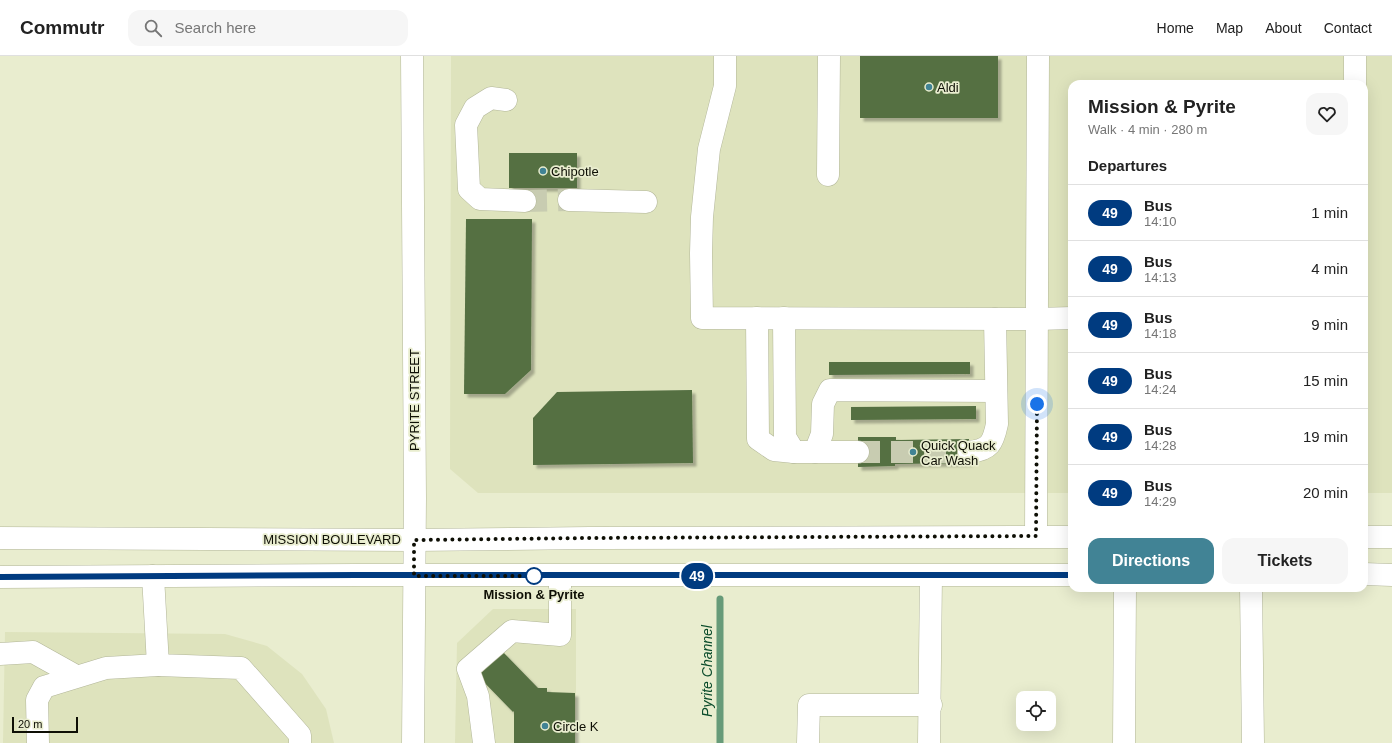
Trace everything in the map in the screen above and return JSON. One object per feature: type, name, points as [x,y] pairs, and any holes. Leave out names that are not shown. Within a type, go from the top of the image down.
[{"type":"main road","name":"PYRITE STREET","points":[[412,56],[414,540],[413,743]]},
{"type":"main road","points":[[725,56],[725,86],[709,149],[702,217],[702,318],[1068,318]]},
{"type":"main road","points":[[828,175],[829,56]]},
{"type":"main road","points":[[1036,536],[1038,56]]},
{"type":"main road","points":[[1354,56],[1355,80]]},
{"type":"main road","points":[[506,100],[491,98],[474,108],[466,125],[469,189],[480,199],[525,201]]},
{"type":"main road","points":[[569,200],[646,202]]},
{"type":"main road","points":[[770,318],[785,437],[805,452],[858,452]]},
{"type":"main road","points":[[969,452],[980,451],[988,446],[994,438],[997,424],[995,319]]},
{"type":"main road","points":[[805,452],[822,434],[823,404],[830,390],[996,391]]},
{"type":"main road","name":"MISSION BOULEVARD","points":[[0,538],[414,540],[1068,536]]},
{"type":"main road","points":[[1368,537],[1392,537]]},
{"type":"main road","points":[[1368,574],[1392,574]]},
{"type":"main road","points":[[0,577],[1068,575]]},
{"type":"main road","points":[[153,576],[158,666]]},
{"type":"main road","points":[[484,743],[478,696],[468,669],[512,631],[560,635],[560,576]]},
{"type":"main road","points":[[929,743],[931,705],[931,576]]},
{"type":"main road","points":[[1124,743],[1125,592]]},
{"type":"main road","points":[[1251,592],[1253,743]]},
{"type":"main road","points":[[0,654],[33,652],[76,676]]},
{"type":"main road","points":[[38,743],[37,700],[44,687],[106,668],[158,666],[241,668],[300,735],[300,743]]},
{"type":"main road","points":[[808,743],[809,705],[931,705]]},
{"type":"shaded area","points":[[451,56],[1392,56],[1392,493],[1368,493],[1368,80],[1068,80],[1068,493],[478,493],[450,469]]},
{"type":"shaded area","points":[[493,609],[576,609],[576,743],[455,743],[457,643]]},
{"type":"shaded area","points":[[5,632],[225,634],[267,646],[302,674],[326,709],[334,743],[3,743]]},
{"type":"building","name":"Aldi","points":[[860,56],[998,56],[998,118],[860,118]]},
{"type":"building","name":"Chipotle","points":[[509,153],[577,153],[577,188],[509,188]]},
{"type":"building","points":[[466,219],[532,219],[531,370],[505,394],[464,394]]},
{"type":"building","points":[[829,362],[970,362],[970,374],[829,375]]},
{"type":"building","points":[[692,390],[693,463],[533,465],[533,418],[557,392]]},
{"type":"building","points":[[976,406],[976,419],[851,420],[851,407]]},
{"type":"building","name":"Quick Quack Car Wash","points":[[858,437],[896,437],[896,440],[969,439],[969,463],[895,464],[895,466],[858,467]]},
{"type":"building","points":[[503,652],[538,688],[547,688],[547,692],[575,693],[575,743],[514,743],[514,711],[513,712],[478,676]]},
{"type":"waterway","name":"Pyrite Channel","points":[[720,599],[720,743]]},
{"type":"tunnel","points":[[525,201],[569,200]]},
{"type":"tunnel","points":[[858,452],[969,452]]},
{"type":"bus line","name":"49","points":[[0,577],[357,575],[1068,575]]},
{"type":"place","name":"Aldi","points":[[929,87]]},
{"type":"place","name":"Chipotle","points":[[543,171]]},
{"type":"place","name":"Quick Quack Car Wash","points":[[913,452]]},
{"type":"place","name":"Mission & Pyrite","points":[[534,576]]},
{"type":"place","name":"Circle K","points":[[545,726]]},
{"type":"route","points":[[534,576],[414,576],[414,540],[1036,536],[1037,404]]}]
